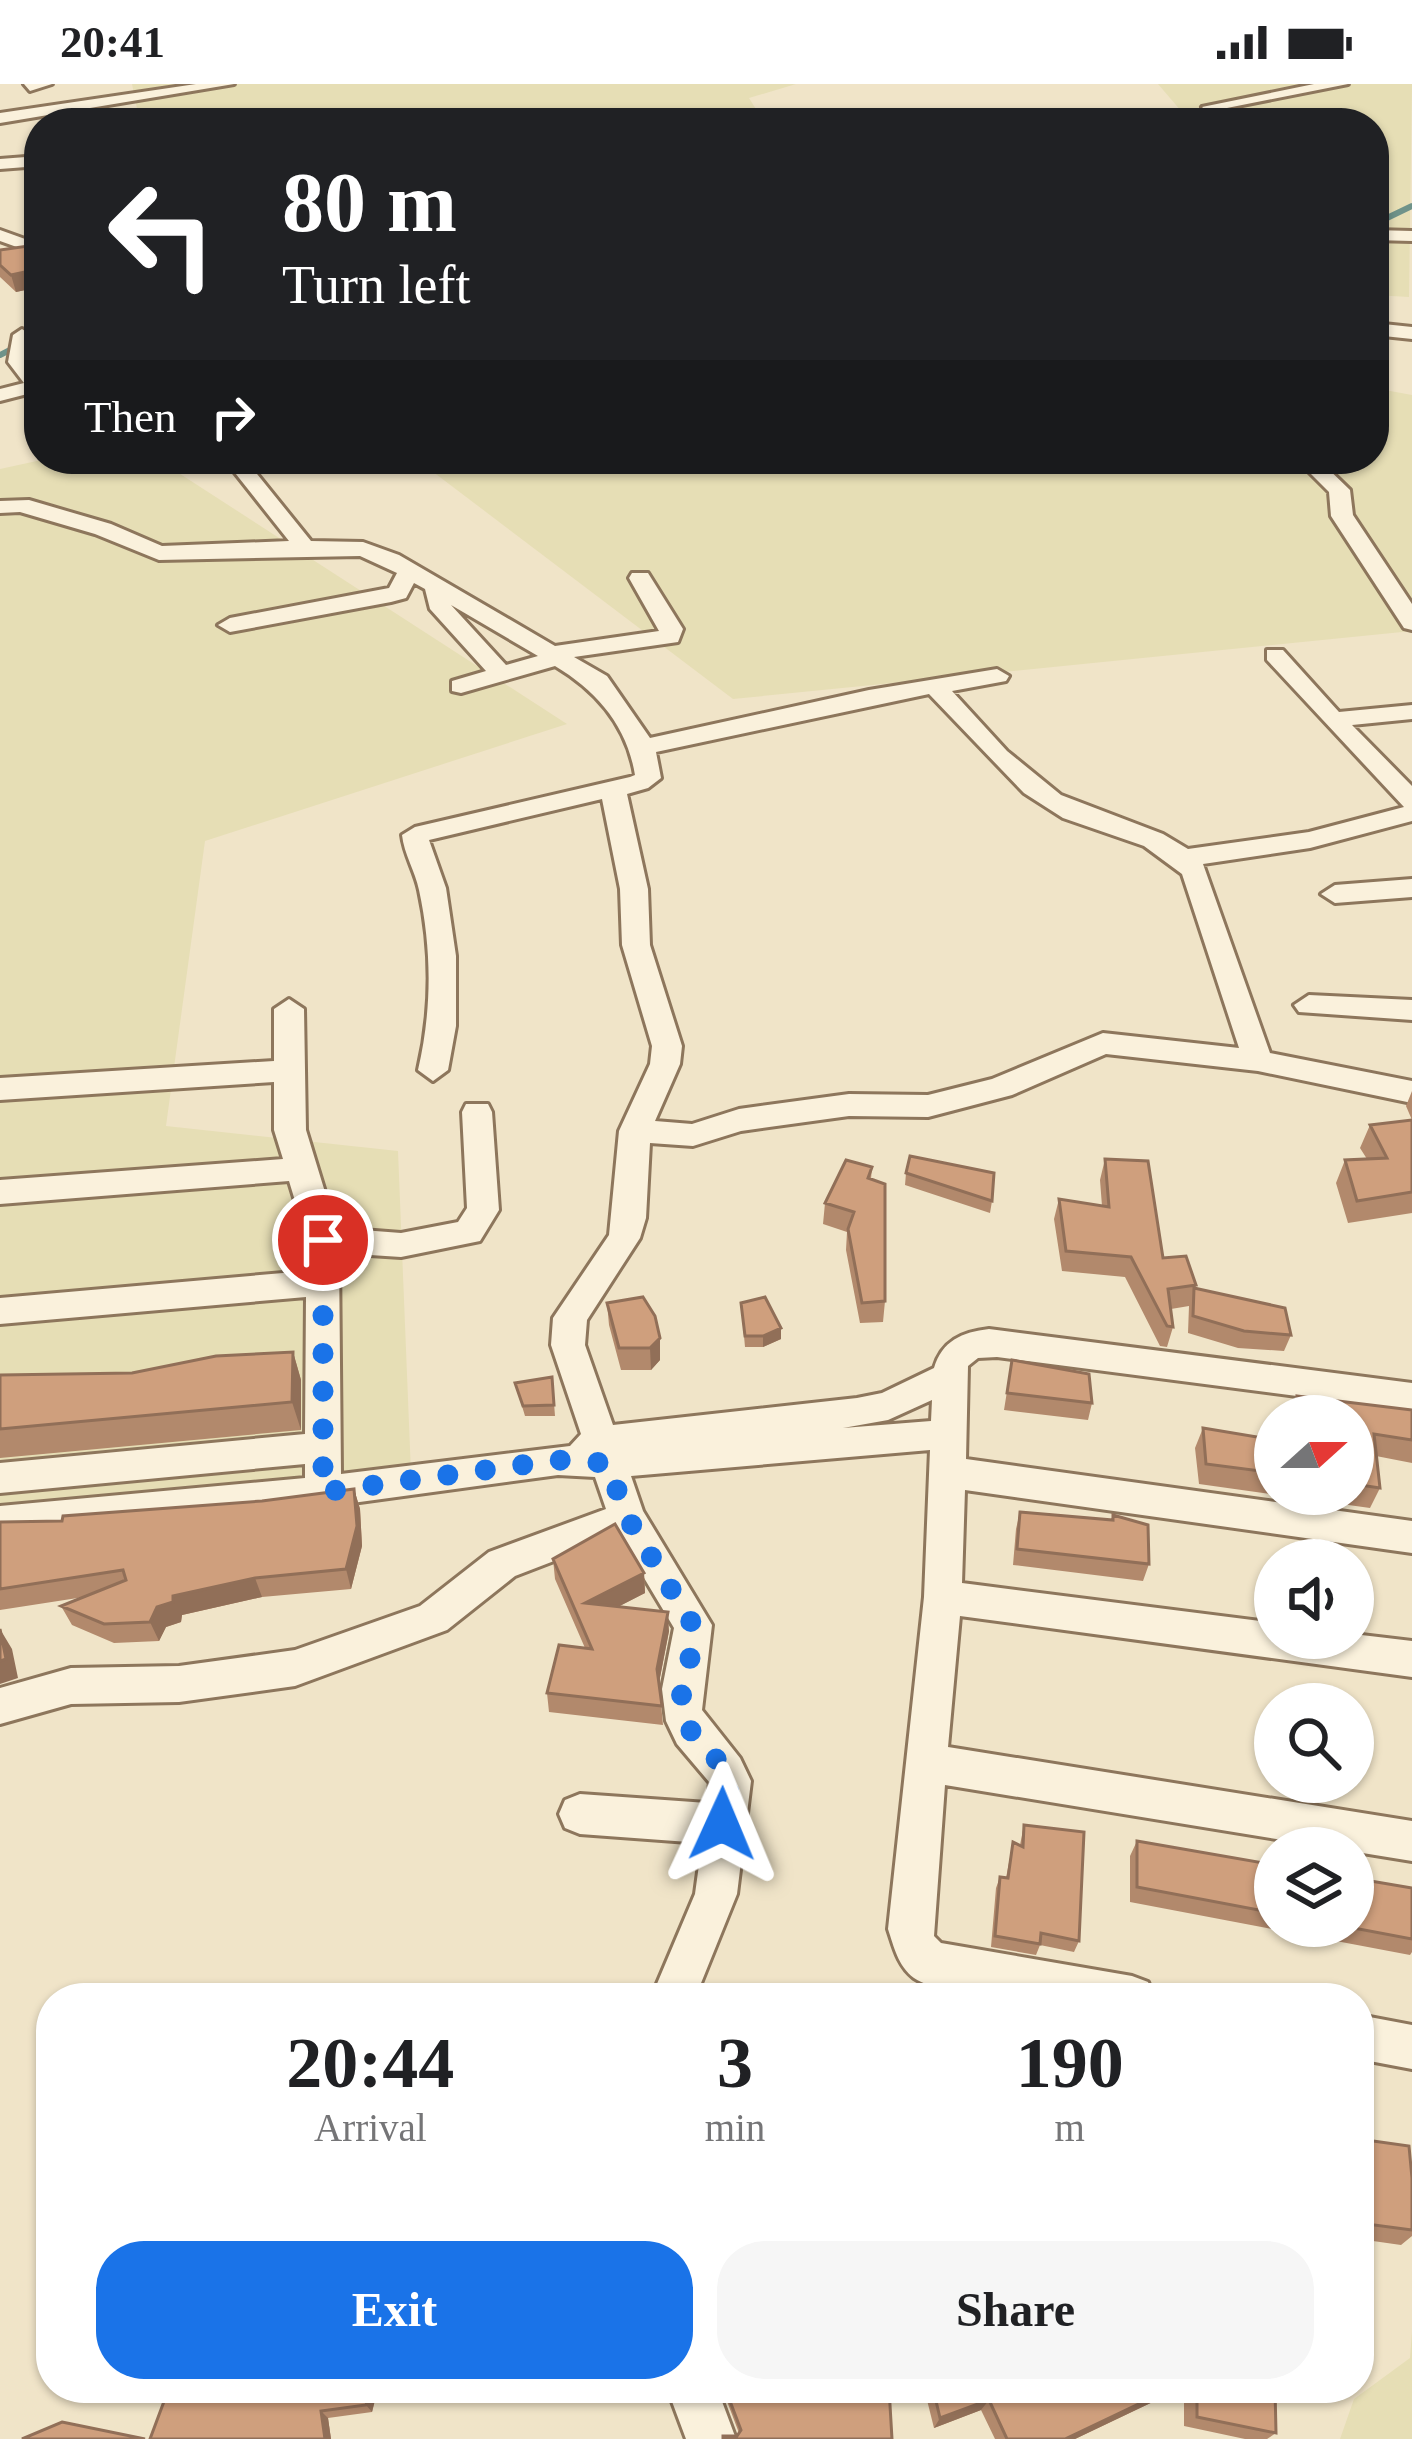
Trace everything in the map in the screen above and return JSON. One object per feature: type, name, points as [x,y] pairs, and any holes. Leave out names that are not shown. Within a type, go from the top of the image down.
[{"type":"street","points":[[63,108],[226,84]]},
{"type":"street","points":[[1209,108],[1340,84]]},
{"type":"street","points":[[20,339],[17,362],[24,371]]},
{"type":"street","points":[[246,474],[305,547]]},
{"type":"street","points":[[1322,474],[1339,490],[1342,516],[1412,623]]},
{"type":"street","points":[[0,507],[21,505],[103,529],[159,553],[363,549],[410,569],[598,681],[644,747],[648,778],[415,836],[432,888],[442,970],[442,1033],[433,1070]]},
{"type":"street","points":[[230,625],[391,596],[398,593],[410,569]]},
{"type":"street","points":[[461,686],[556,655],[670,637],[671,629],[640,578]]},
{"type":"street","points":[[436,585],[437,604],[502,675]]},
{"type":"street","points":[[1275,655],[1412,801]]},
{"type":"street","points":[[644,747],[781,721],[869,697],[997,676]]},
{"type":"street","points":[[936,687],[999,756],[1049,798],[1072,812],[1165,844],[1185,858],[1195,871],[1258,1061]]},
{"type":"street","points":[[1333,720],[1412,712]]},
{"type":"street","points":[[614,790],[634,889],[636,944],[667,1046],[665,1064],[635,1131],[630,1218],[624,1238],[570,1318],[568,1345],[627,1517],[693,1625],[695,1641],[680,1706],[694,1736],[731,1781],[716,1894],[679,1983]]},
{"type":"street","points":[[1185,858],[1274,847],[1412,813]]},
{"type":"street","points":[[1335,894],[1412,888]]},
{"type":"street","points":[[1309,1005],[1412,1010]]},
{"type":"street","points":[[289,1009],[290,1130],[323,1240],[323,1492]]},
{"type":"street","points":[[635,1131],[694,1135],[739,1120],[849,1105],[928,1106],[1001,1087],[1103,1043],[1258,1061],[1412,1092]]},
{"type":"street","points":[[0,1089],[288,1071]]},
{"type":"street","points":[[323,1240],[401,1245],[469,1232],[483,1210],[477,1112]]},
{"type":"street","points":[[0,1192],[298,1168]]},
{"type":"street","points":[[0,1311],[325,1282]]},
{"type":"street","points":[[1045,1983],[930,1963],[916,1949],[910,1929],[943,1598],[951,1375],[959,1350],[975,1343],[997,1343],[1412,1397]]},
{"type":"street","points":[[0,1522],[323,1492],[558,1460],[888,1406],[951,1375]]},
{"type":"street","points":[[0,1478],[322,1447]]},
{"type":"street","points":[[604,1452],[947,1453],[1412,1537]]},
{"type":"street","points":[[0,1706],[71,1686],[179,1684],[295,1668],[433,1618],[502,1564],[627,1517]]},
{"type":"street","points":[[943,1598],[1412,1658]]},
{"type":"street","points":[[924,1762],[1412,1841]]},
{"type":"street","points":[[580,1814],[722,1824]]},
{"type":"street","points":[[1374,2040],[1412,2047]]},
{"type":"street","points":[[698,2403],[711,2439]]},
{"type":"shaded area","points":[[132,84],[796,84],[749,98],[755,108],[137,108]]},
{"type":"shaded area","points":[[1158,84],[1412,84],[1409,297],[1389,296],[1389,108],[1179,108]]},
{"type":"shaded area","points":[[1389,391],[1412,395],[1412,631],[733,699],[436,474],[1389,474]]},
{"type":"shaded area","points":[[24,464],[24,474],[180,474],[567,724],[205,841],[166,1126],[398,1151],[412,1498],[0,1531],[0,469]]},
{"type":"shaded area","points":[[1412,2332],[1412,2439],[1340,2439],[1353,2403],[1374,2403],[1374,2384],[1410,2358]]},
{"type":"building","points":[[24,247],[24,272],[11,275],[0,265],[0,250]]},
{"type":"building","points":[[1412,1120],[1412,1192],[1357,1201],[1345,1160],[1387,1158],[1370,1125]]},
{"type":"building","points":[[910,1156],[994,1173],[992,1201],[906,1173]]},
{"type":"building","points":[[1105,1159],[1148,1161],[1163,1258],[1186,1256],[1196,1285],[1168,1289],[1173,1327],[1167,1326],[1131,1257],[1066,1251],[1059,1199],[1109,1207]]},
{"type":"building","points":[[846,1160],[872,1167],[868,1178],[885,1184],[885,1301],[862,1303],[848,1229],[854,1212],[825,1203]]},
{"type":"building","points":[[1194,1288],[1285,1308],[1291,1335],[1244,1331],[1193,1316]]},
{"type":"building","points":[[643,1297],[655,1316],[660,1338],[650,1348],[619,1348],[607,1303]]},
{"type":"building","points":[[765,1297],[781,1328],[763,1336],[745,1336],[741,1303]]},
{"type":"building","points":[[293,1352],[292,1402],[0,1429],[0,1375],[132,1373],[216,1356]]},
{"type":"building","points":[[1012,1360],[1089,1374],[1092,1403],[1007,1393]]},
{"type":"building","points":[[552,1377],[554,1405],[523,1406],[515,1383]]},
{"type":"building","points":[[1374,1405],[1412,1410],[1412,1440],[1374,1434]]},
{"type":"building","points":[[1203,1428],[1254,1436],[1254,1470],[1206,1464]]},
{"type":"building","points":[[1374,1434],[1380,1488],[1374,1487]]},
{"type":"building","points":[[354,1489],[357,1526],[346,1569],[255,1578],[173,1596],[173,1602],[157,1607],[150,1622],[104,1624],[61,1606],[126,1580],[123,1570],[0,1589],[0,1522],[62,1521],[63,1516]]},
{"type":"building","points":[[1020,1512],[1113,1520],[1113,1515],[1148,1525],[1149,1564],[1017,1549]]},
{"type":"building","points":[[615,1524],[644,1573],[585,1603],[668,1612],[657,1669],[662,1706],[547,1693],[559,1645],[592,1649],[553,1559]]},
{"type":"building","points":[[0,1629],[6,1659],[0,1661]]},
{"type":"building","points":[[1024,1825],[1084,1832],[1079,1941],[1041,1933],[1040,1944],[995,1936],[1000,1877],[1008,1878],[1013,1842],[1023,1847]]},
{"type":"building","points":[[1137,1841],[1254,1861],[1254,1909],[1137,1887]]},
{"type":"building","points":[[1374,1882],[1412,1888],[1412,1939],[1374,1932]]},
{"type":"building","points":[[1374,2141],[1409,2146],[1412,2230],[1374,2225]]},
{"type":"building","points":[[163,2403],[367,2403],[321,2411],[325,2439],[150,2439]]},
{"type":"building","points":[[731,2403],[890,2403],[892,2439],[723,2439],[741,2430]]},
{"type":"building","points":[[936,2403],[981,2403],[940,2418]]},
{"type":"building","points":[[990,2403],[1141,2403],[1065,2439],[1007,2439]]},
{"type":"building","points":[[1197,2403],[1275,2403],[1276,2433],[1197,2417]]},
{"type":"building","points":[[62,2422],[145,2439],[22,2439]]},
{"type":"waterway","points":[[1389,217],[1412,206]]},
{"type":"waterway","points":[[0,355],[24,343]]},
{"type":"route","points":[[323,1240],[323,1492],[558,1460],[607,1463],[627,1517],[693,1625],[695,1641],[680,1706],[694,1736],[731,1781],[722,1824]]}]
